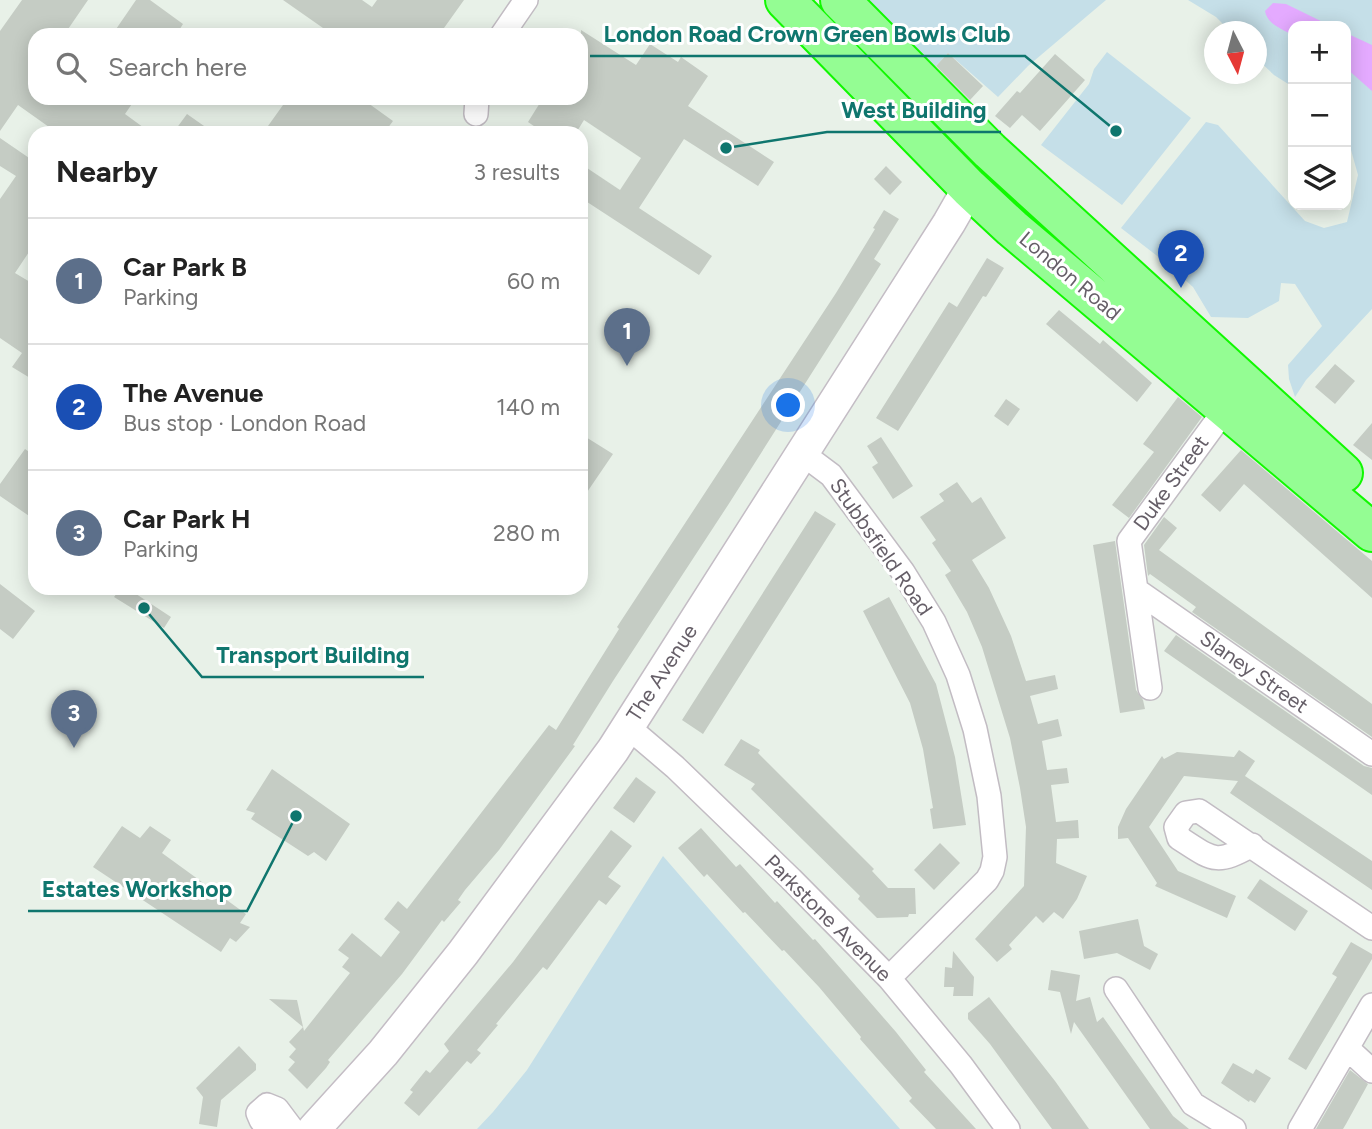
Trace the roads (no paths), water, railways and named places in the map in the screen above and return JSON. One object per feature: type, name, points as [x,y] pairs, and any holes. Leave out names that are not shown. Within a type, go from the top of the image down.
[{"type":"highway","name":"London Road","points":[[785,0],[969,188],[1023,237],[1372,532]]},
{"type":"highway","name":"London Road","points":[[840,0],[996,157],[1372,500]]},
{"type":"highway","points":[[969,188],[996,157]]},
{"type":"street","points":[[507,28],[526,0]]},
{"type":"street","name":"The Avenue","points":[[314,1129],[383,1053],[463,953],[628,727],[969,188]]},
{"type":"street","name":"Duke Street","points":[[1150,688],[1129,541],[1227,407]]},
{"type":"street","name":"Stubbsfield Road","points":[[803,454],[831,475],[903,572],[934,622],[958,676],[975,729],[989,796],[995,857],[992,871],[987,880],[889,978]]},
{"type":"street","name":"Slaney Street","points":[[1136,590],[1372,754]]},
{"type":"street","name":"Parkstone Avenue","points":[[628,727],[675,767],[889,978],[961,1065],[1008,1129]]},
{"type":"street","points":[[1252,845],[1372,928]]},
{"type":"street","points":[[1116,989],[1193,1104],[1234,1129]]},
{"type":"street","points":[[1300,1129],[1372,1005]]},
{"type":"street","points":[[1348,1049],[1372,1071]]},
{"type":"street","points":[[268,1129],[258,1113],[267,1105],[277,1109],[292,1129]]},
{"type":"place","name":"London Road Crown Green Bowls Club","points":[[1116,131]]},
{"type":"place","name":"West Building","points":[[726,148]]},
{"type":"place","name":"The Avenue","points":[[1181,288]]},
{"type":"place","name":"Car Park B","points":[[627,366]]},
{"type":"place","name":"Transport Building","points":[[144,608]]},
{"type":"place","name":"Car Park H","points":[[74,748]]},
{"type":"place","name":"Estates Workshop","points":[[296,816]]}]
